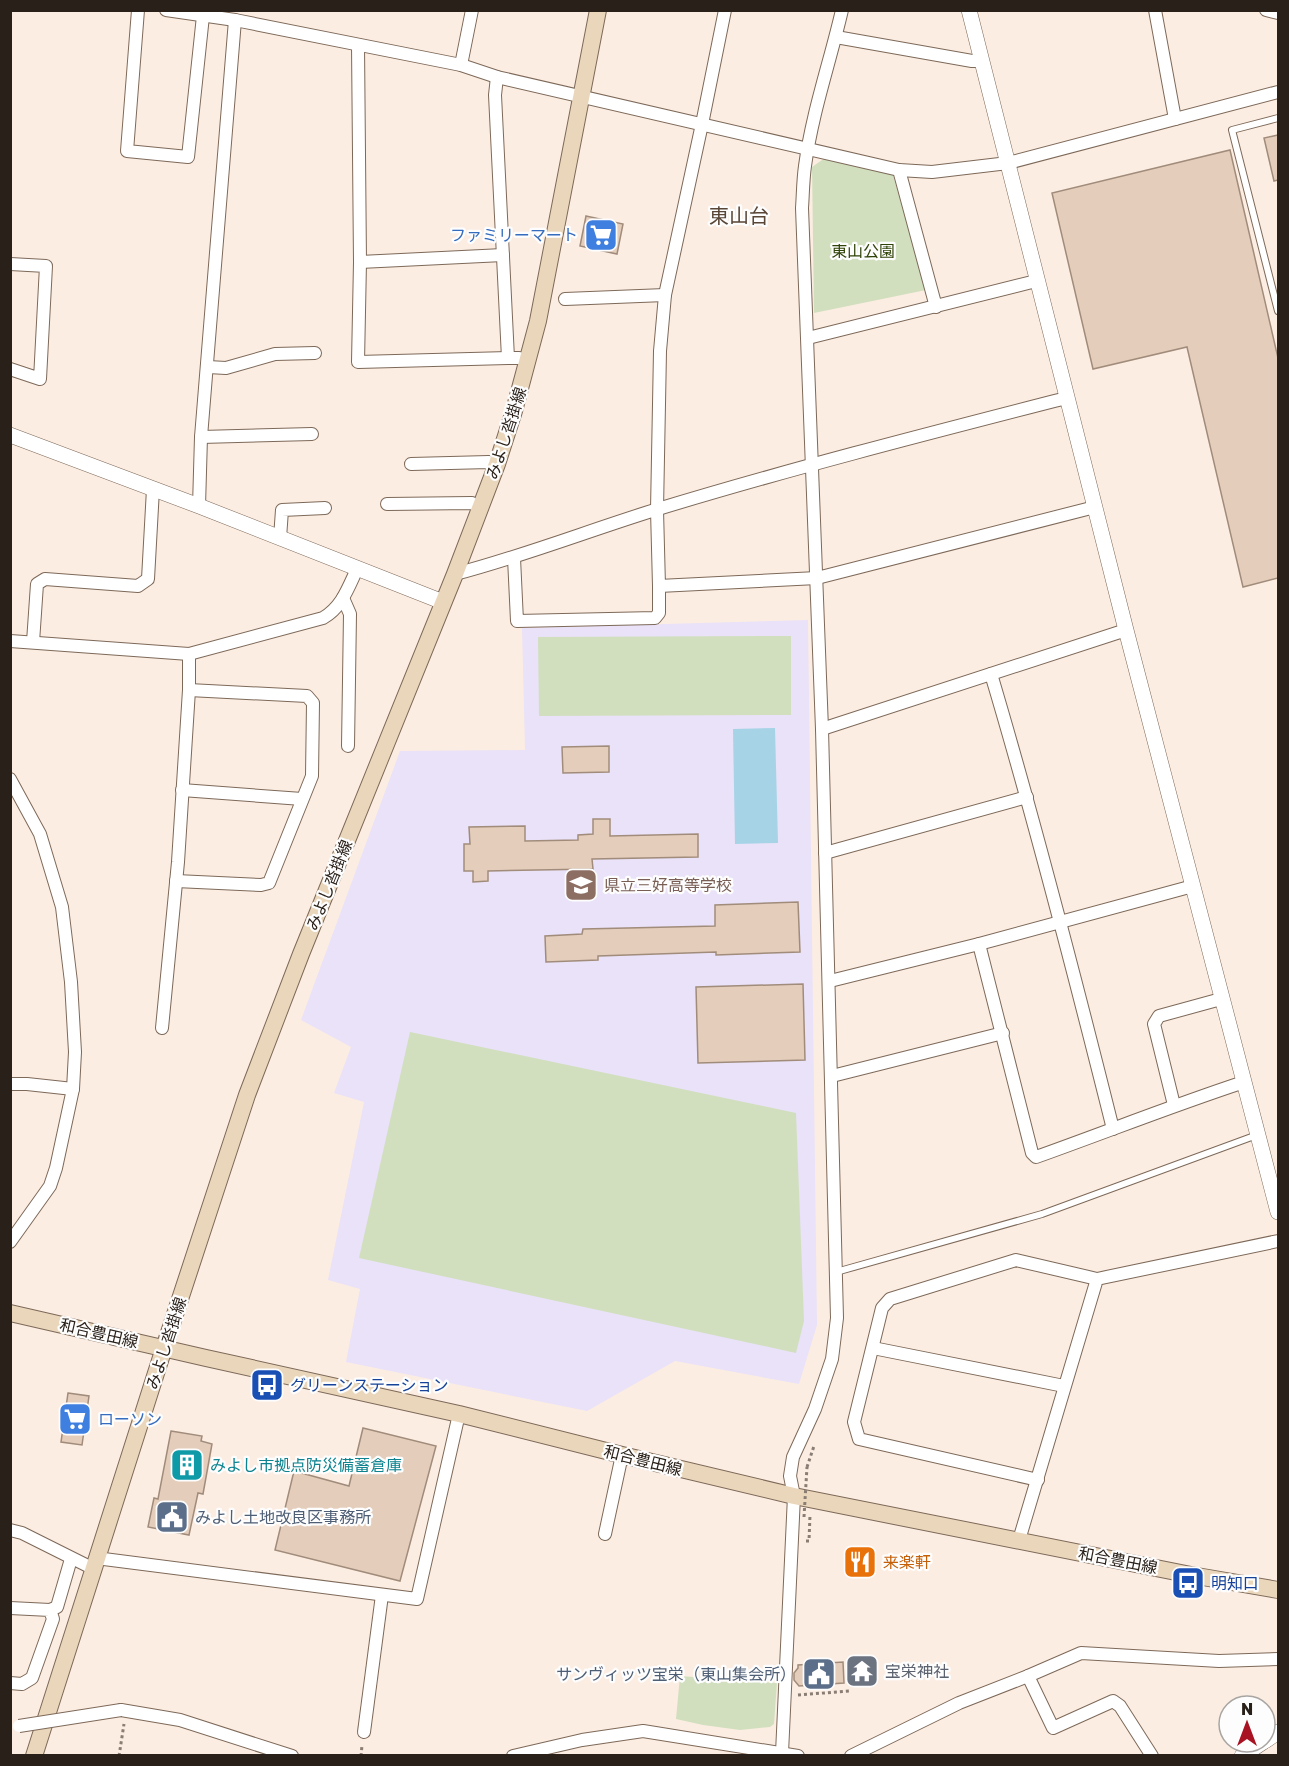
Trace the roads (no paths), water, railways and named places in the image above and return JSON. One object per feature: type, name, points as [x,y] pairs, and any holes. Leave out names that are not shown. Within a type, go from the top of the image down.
[{"type":"main road","name":"みよし沓掛線","points":[[34,1755],[247,1095],[497,464],[528,361],[549,267],[598,10]]},
{"type":"main road","name":"和合豊田線","points":[[10,1313],[459,1414],[794,1496],[1191,1575],[1278,1590]]},
{"type":"street","points":[[138,10],[126,151],[188,157],[203,16]]},
{"type":"street","points":[[166,10],[235,20],[460,65],[497,77],[899,170],[932,172],[1008,163],[1278,92]]},
{"type":"street","points":[[460,65],[472,10]]},
{"type":"street","points":[[514,558],[518,621],[655,618],[659,613],[657,510],[660,351],[665,295],[725,10]]},
{"type":"street","points":[[782,1753],[794,1496],[790,1476],[794,1457],[815,1408],[832,1359],[837,1318],[830,981],[802,208],[805,165],[815,112],[842,10]]},
{"type":"street","points":[[969,10],[1066,398],[1278,1212]]},
{"type":"street","points":[[1155,10],[1175,118]]},
{"type":"street","points":[[1266,10],[1278,13]]},
{"type":"street","points":[[199,506],[201,437],[235,20]]},
{"type":"street","points":[[836,37],[982,61]]},
{"type":"street","points":[[358,45],[360,262],[358,362],[508,358],[528,361]]},
{"type":"street","points":[[497,77],[495,95],[508,358]]},
{"type":"street","points":[[899,170],[936,307]]},
{"type":"street","points":[[360,262],[502,255]]},
{"type":"street","points":[[10,264],[46,266],[40,379],[10,369]]},
{"type":"street","points":[[808,338],[1036,281]]},
{"type":"street","points":[[565,299],[665,295]]},
{"type":"street","points":[[208,367],[226,368],[275,354],[315,353]]},
{"type":"street","points":[[455,574],[514,558],[657,510],[813,464],[1066,398]]},
{"type":"street","points":[[201,437],[312,434]]},
{"type":"street","points":[[10,435],[443,602]]},
{"type":"street","points":[[411,464],[489,462],[497,464]]},
{"type":"street","points":[[33,642],[37,584],[40,581],[45,579],[138,586],[148,579],[153,489]]},
{"type":"street","points":[[387,504],[472,503],[480,508]]},
{"type":"street","points":[[659,586],[817,578],[1095,507]]},
{"type":"street","points":[[280,538],[282,510],[325,508]]},
{"type":"street","points":[[10,641],[189,654],[323,618],[332,612],[343,598],[357,569]]},
{"type":"street","points":[[343,598],[350,614],[348,746]]},
{"type":"street","points":[[822,729],[1126,630]]},
{"type":"street","points":[[162,1028],[176,881],[189,690],[189,654]]},
{"type":"street","points":[[991,674],[1028,797],[1113,1129]]},
{"type":"street","points":[[176,881],[261,885],[269,883],[312,776],[313,703],[307,696],[189,690]]},
{"type":"street","points":[[10,779],[40,834],[62,908],[75,1041],[74,1089],[56,1168],[50,1186],[10,1242]]},
{"type":"street","points":[[182,790],[302,799]]},
{"type":"street","points":[[825,853],[1028,797]]},
{"type":"street","points":[[830,981],[979,944],[1193,886]]},
{"type":"street","points":[[979,944],[1032,1153],[1036,1156],[1244,1082]]},
{"type":"street","points":[[1174,1105],[1154,1024],[1159,1016],[1221,999]]},
{"type":"street","points":[[832,1076],[1003,1033]]},
{"type":"street","points":[[10,1084],[74,1089]]},
{"type":"street","points":[[1038,1480],[859,1439],[854,1422],[882,1308],[890,1299],[1016,1260],[1097,1279],[1278,1241]]},
{"type":"street","points":[[1019,1540],[1097,1279]]},
{"type":"street","points":[[873,1348],[1064,1386]]},
{"type":"street","points":[[10,1530],[22,1533],[71,1559],[95,1564],[417,1599],[459,1414]]},
{"type":"street","points":[[605,1534],[622,1455]]},
{"type":"street","points":[[10,1608],[51,1610],[57,1607],[71,1559]]},
{"type":"street","points":[[364,1732],[382,1595]]},
{"type":"street","points":[[10,1683],[22,1684],[32,1678],[53,1619],[51,1610]]},
{"type":"street","points":[[852,1755],[959,1703],[1081,1653],[1220,1661],[1278,1659]]},
{"type":"street","points":[[1028,1676],[1053,1728],[1113,1701],[1120,1706],[1152,1755]]},
{"type":"street","points":[[15,1726],[123,1710],[180,1720],[292,1755]]},
{"type":"street","points":[[513,1755],[582,1740],[643,1731],[798,1755]]},
{"type":"lane","points":[[1278,118],[1232,129],[1278,311]]},
{"type":"lane","points":[[837,1272],[1042,1214],[1258,1135]]},
{"type":"water","points":[[775,728],[778,843],[735,844],[733,729]]},
{"type":"place","name":"ファミリーマート","points":[[601,235]]},
{"type":"place","name":"県立三好高等学校","points":[[581,885]]},
{"type":"place","name":"グリーンステーション","points":[[267,1385]]},
{"type":"place","name":"ローソン","points":[[75,1419]]},
{"type":"place","name":"みよし市拠点防災備蓄倉庫","points":[[187,1465]]},
{"type":"place","name":"みよし土地改良区事務所","points":[[172,1517]]},
{"type":"place","name":"来楽軒","points":[[860,1562]]},
{"type":"place","name":"明知口","points":[[1188,1583]]},
{"type":"place","name":"宝栄神社","points":[[862,1671]]},
{"type":"place","name":"サンヴィッツ宝栄（東山集会所）","points":[[819,1674]]},
{"type":"district","name":"東山台","points":[[739,216]]},
{"type":"park label","name":"東山公園","points":[[863,251]]}]
